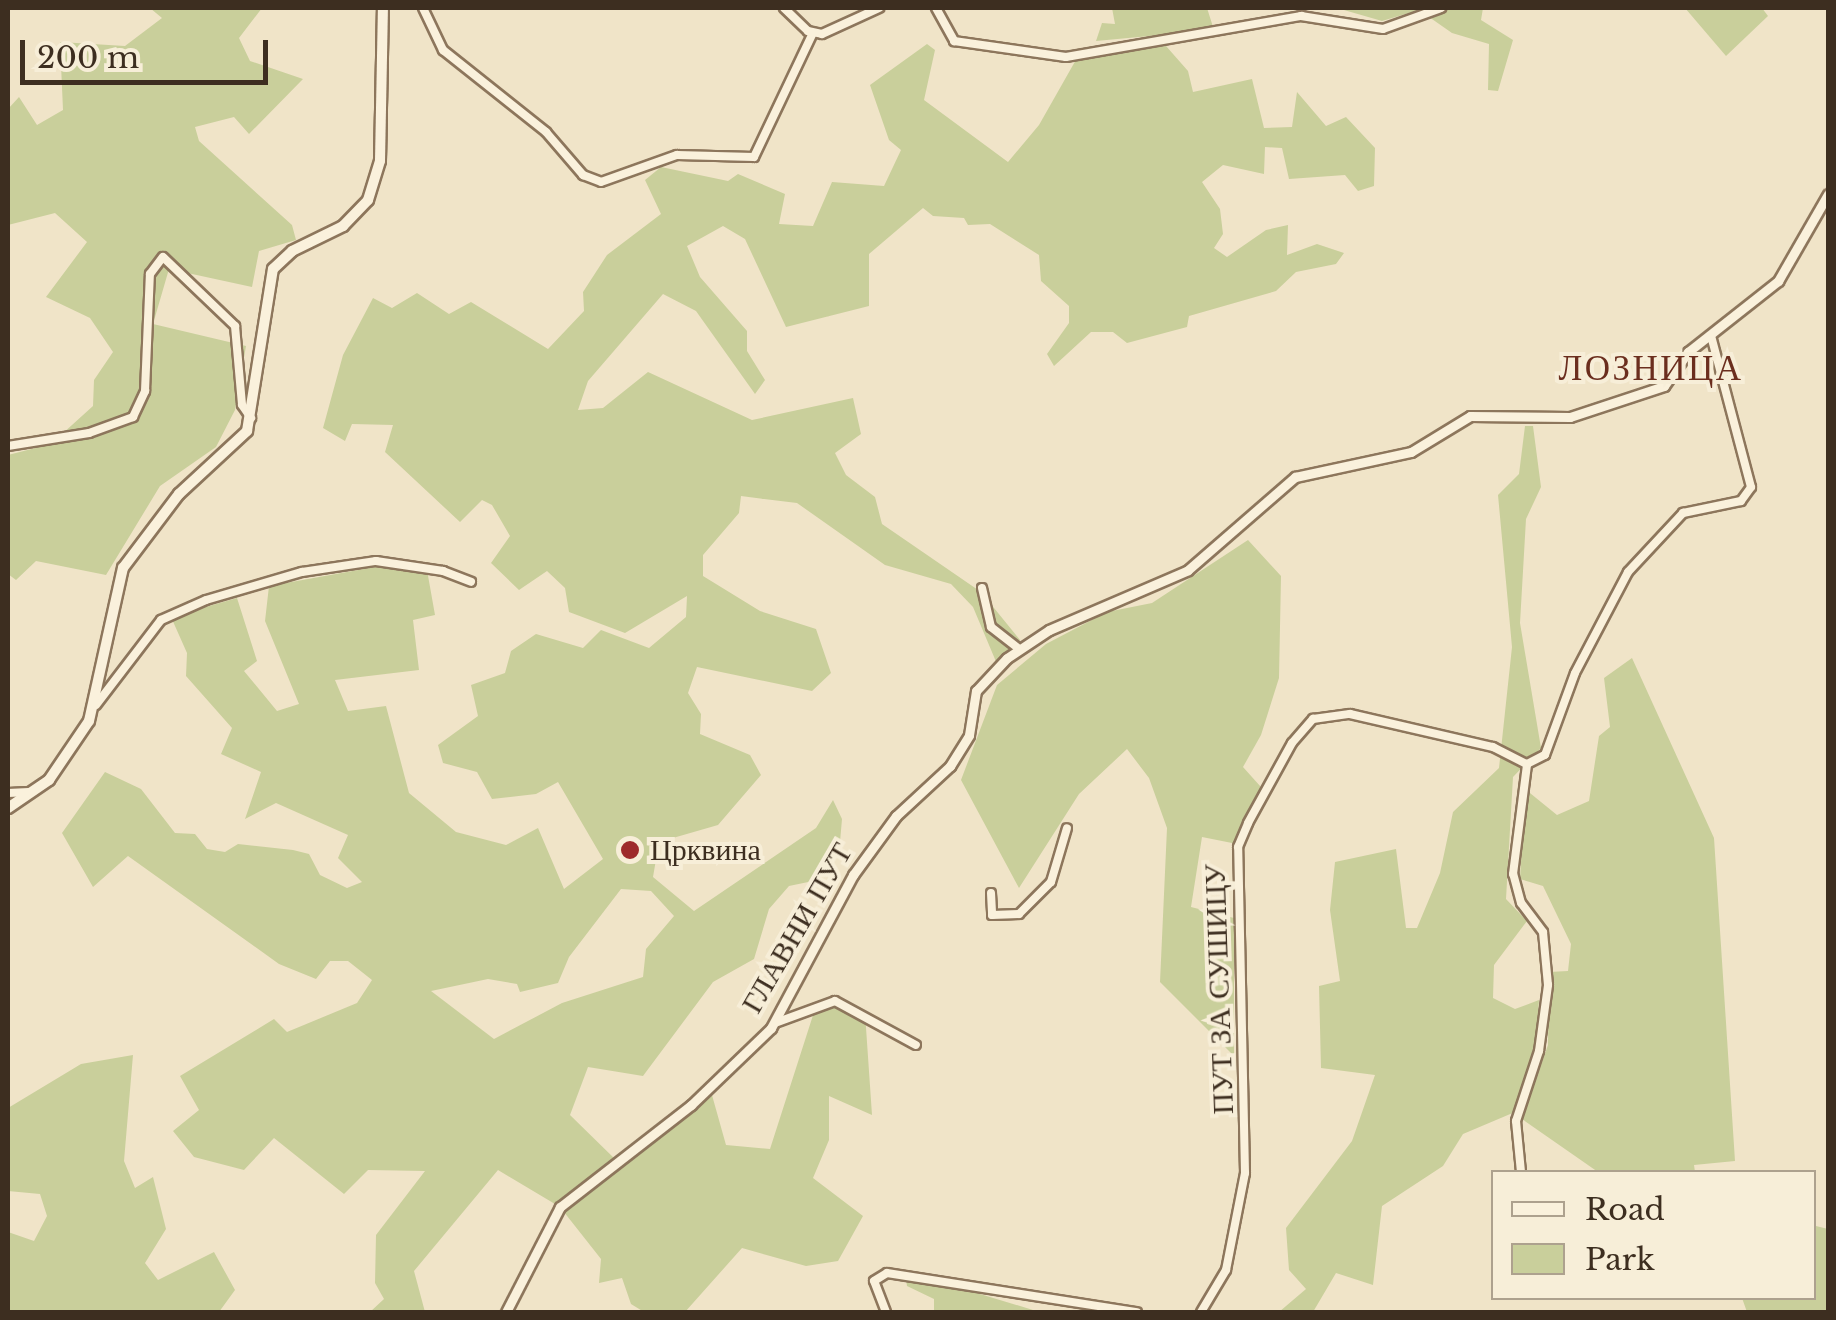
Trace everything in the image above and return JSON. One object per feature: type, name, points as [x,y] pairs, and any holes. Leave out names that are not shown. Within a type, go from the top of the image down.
[{"type":"main road","points":[[8,808],[34,792],[72,751],[96,705],[123,568],[179,494],[241,441],[252,419],[274,270],[292,251],[354,217],[374,187],[382,8]]},
{"type":"street","points":[[423,8],[443,50],[546,132],[583,175],[602,182],[678,155],[754,158],[813,33]]},
{"type":"street","points":[[784,8],[813,33],[833,32],[879,8]]},
{"type":"street","points":[[936,8],[954,41],[1066,57],[1301,16],[1382,29],[1441,8]]},
{"type":"street","name":"ГЛАВНИ ПУТ","points":[[506,1312],[560,1207],[710,1088],[775,1023],[853,875],[896,816],[950,766],[969,735],[976,691],[1019,649],[1100,605],[1188,570],[1295,477],[1411,452],[1470,416],[1570,417],[1664,386],[1688,352],[1778,281],[1828,194]]},
{"type":"street","points":[[8,446],[90,432],[133,417],[146,391],[150,274],[163,257],[235,326],[242,405],[252,419]]},
{"type":"street","points":[[1521,1170],[1516,1121],[1539,1052],[1548,985],[1542,932],[1520,903],[1513,874],[1527,764],[1539,761],[1553,742],[1576,673],[1628,572],[1683,513],[1741,501],[1751,487],[1712,336]]},
{"type":"street","points":[[96,705],[161,620],[206,600],[302,572],[376,561],[443,570],[470,582]]},
{"type":"street","points":[[982,588],[991,627],[1019,649]]},
{"type":"street","name":"ПУТ ЗА СУШИЦУ","points":[[1201,1312],[1226,1270],[1245,1173],[1238,847],[1292,742],[1312,719],[1350,714],[1493,747],[1527,764]]},
{"type":"street","points":[[8,793],[34,792]]},
{"type":"street","points":[[991,893],[992,915],[1019,914],[1051,882],[1067,828]]},
{"type":"street","points":[[775,1023],[835,1000],[916,1045]]},
{"type":"street","points":[[886,1312],[874,1280],[887,1273],[1137,1312]]},
{"type":"green space","points":[[150,8],[262,8],[239,38],[250,61],[303,79],[249,134],[234,117],[195,127],[199,141],[292,225],[296,240],[259,251],[252,287],[169,269],[153,324],[246,346],[235,410],[216,447],[160,486],[106,575],[36,561],[16,580],[8,574],[8,455],[51,444],[93,406],[94,380],[113,352],[90,318],[46,297],[87,242],[55,213],[8,225],[8,109],[19,97],[37,125],[63,110],[60,42],[125,46],[162,18]]},
{"type":"green space","points":[[1112,8],[1207,8],[1214,30],[1096,41],[1102,23],[1115,24]]},
{"type":"green space","points":[[1337,8],[1483,8],[1481,20],[1513,40],[1498,91],[1488,90],[1489,44],[1452,33],[1419,10],[1382,21]]},
{"type":"green space","points":[[1685,8],[1762,8],[1768,16],[1726,56]]},
{"type":"green space","points":[[927,44],[935,50],[924,100],[1008,162],[1039,125],[1077,58],[1166,46],[1188,71],[1193,92],[1252,79],[1264,128],[1292,127],[1297,92],[1326,126],[1346,117],[1375,148],[1374,186],[1358,191],[1345,175],[1289,179],[1282,148],[1265,147],[1264,174],[1223,165],[1202,182],[1220,209],[1223,234],[1214,248],[1227,257],[1266,230],[1288,225],[1287,255],[1317,244],[1344,253],[1336,264],[1296,272],[1276,291],[1189,316],[1187,327],[1127,343],[1113,332],[1091,332],[1054,366],[1047,354],[1069,323],[1069,306],[1041,281],[1039,255],[990,224],[968,225],[964,218],[933,216],[923,208],[869,254],[869,306],[786,327],[745,239],[723,226],[687,246],[700,277],[747,331],[747,351],[765,380],[755,394],[696,311],[663,294],[588,381],[578,410],[603,408],[648,372],[752,420],[853,398],[861,434],[835,453],[846,475],[875,497],[882,524],[981,592],[1020,640],[997,664],[973,607],[951,584],[885,565],[797,503],[741,496],[739,513],[703,555],[703,576],[760,611],[816,629],[831,673],[812,691],[697,667],[688,693],[701,714],[700,734],[750,755],[761,775],[718,825],[659,842],[653,877],[694,911],[816,828],[833,800],[842,819],[840,842],[813,881],[789,886],[769,909],[754,959],[713,982],[643,1076],[588,1067],[570,1115],[617,1161],[710,1088],[726,1145],[770,1149],[815,1009],[835,1001],[865,1013],[872,1115],[829,1096],[829,1140],[813,1178],[863,1216],[838,1261],[806,1266],[742,1248],[685,1312],[644,1312],[631,1304],[622,1278],[599,1283],[601,1259],[560,1207],[498,1170],[414,1271],[425,1312],[370,1312],[384,1299],[375,1283],[376,1235],[425,1171],[368,1170],[344,1194],[274,1138],[244,1170],[194,1157],[173,1131],[199,1110],[180,1076],[274,1019],[287,1032],[357,1003],[372,980],[348,961],[330,961],[316,979],[279,964],[128,856],[93,887],[62,833],[105,772],[141,789],[175,833],[195,834],[207,849],[225,852],[238,844],[293,850],[309,854],[320,875],[347,888],[362,882],[338,858],[348,835],[276,803],[245,819],[261,772],[221,754],[232,728],[186,676],[187,653],[171,617],[237,598],[257,661],[244,671],[277,711],[299,704],[265,621],[269,586],[386,565],[427,570],[435,615],[413,620],[419,670],[335,680],[348,711],[386,706],[409,793],[456,832],[506,845],[538,828],[564,889],[603,859],[558,782],[536,794],[492,799],[477,772],[443,763],[438,745],[478,716],[471,685],[505,673],[511,651],[536,634],[583,648],[601,630],[649,648],[686,617],[687,596],[625,633],[569,612],[565,588],[547,571],[519,590],[491,563],[510,536],[492,505],[482,500],[460,522],[385,452],[393,425],[352,424],[345,441],[323,428],[343,355],[373,298],[392,308],[417,293],[449,314],[471,302],[548,349],[584,311],[583,292],[607,255],[661,214],[645,180],[661,167],[728,181],[738,174],[785,194],[779,224],[813,226],[832,182],[884,186],[901,150],[889,140],[870,85]],"holes":[[[621,889],[651,891],[674,916],[646,949],[643,977],[562,1003],[494,1039],[431,991],[488,979],[517,984],[520,992],[558,983],[569,957]]]},
{"type":"green space","points":[[1525,426],[1533,426],[1541,487],[1526,519],[1520,623],[1541,748],[1513,777],[1506,899],[1527,921],[1494,965],[1493,998],[1515,1009],[1539,1000],[1536,1041],[1515,1112],[1463,1134],[1443,1166],[1382,1206],[1373,1285],[1336,1273],[1313,1312],[1279,1312],[1306,1289],[1289,1270],[1286,1228],[1352,1141],[1375,1075],[1321,1068],[1319,986],[1340,981],[1330,910],[1335,862],[1396,849],[1406,928],[1417,928],[1440,873],[1453,812],[1499,768],[1512,647],[1498,495],[1519,474]]},
{"type":"green space","points":[[1248,540],[1281,576],[1279,678],[1261,735],[1243,767],[1269,796],[1237,844],[1202,837],[1191,907],[1234,918],[1234,1056],[1160,982],[1167,828],[1149,778],[1127,749],[1079,794],[1019,888],[961,780],[997,685],[1046,644],[1107,612],[1152,603]]},
{"type":"green space","points":[[1632,658],[1714,838],[1735,1161],[1694,1165],[1695,1170],[1595,1170],[1522,1119],[1548,1045],[1549,972],[1568,971],[1571,944],[1543,886],[1520,879],[1525,789],[1557,815],[1589,801],[1599,736],[1610,727],[1604,678]]},
{"type":"green space","points":[[133,1055],[124,1161],[135,1188],[153,1177],[166,1229],[145,1263],[158,1280],[214,1252],[235,1290],[219,1312],[8,1312],[8,1232],[34,1241],[47,1216],[40,1194],[8,1191],[8,1108],[81,1064]]},
{"type":"green space","points":[[1816,1226],[1828,1229],[1828,1312],[1747,1312],[1743,1300],[1816,1300]]},
{"type":"green space","points":[[906,1279],[937,1281],[1033,1310],[1094,1311],[934,1312],[934,1299],[907,1286]]},
{"type":"place","name":"Црквина","points":[[630,850]]},
{"type":"district","name":"ЛОЗНИЦА","points":[[1651,368]]}]
